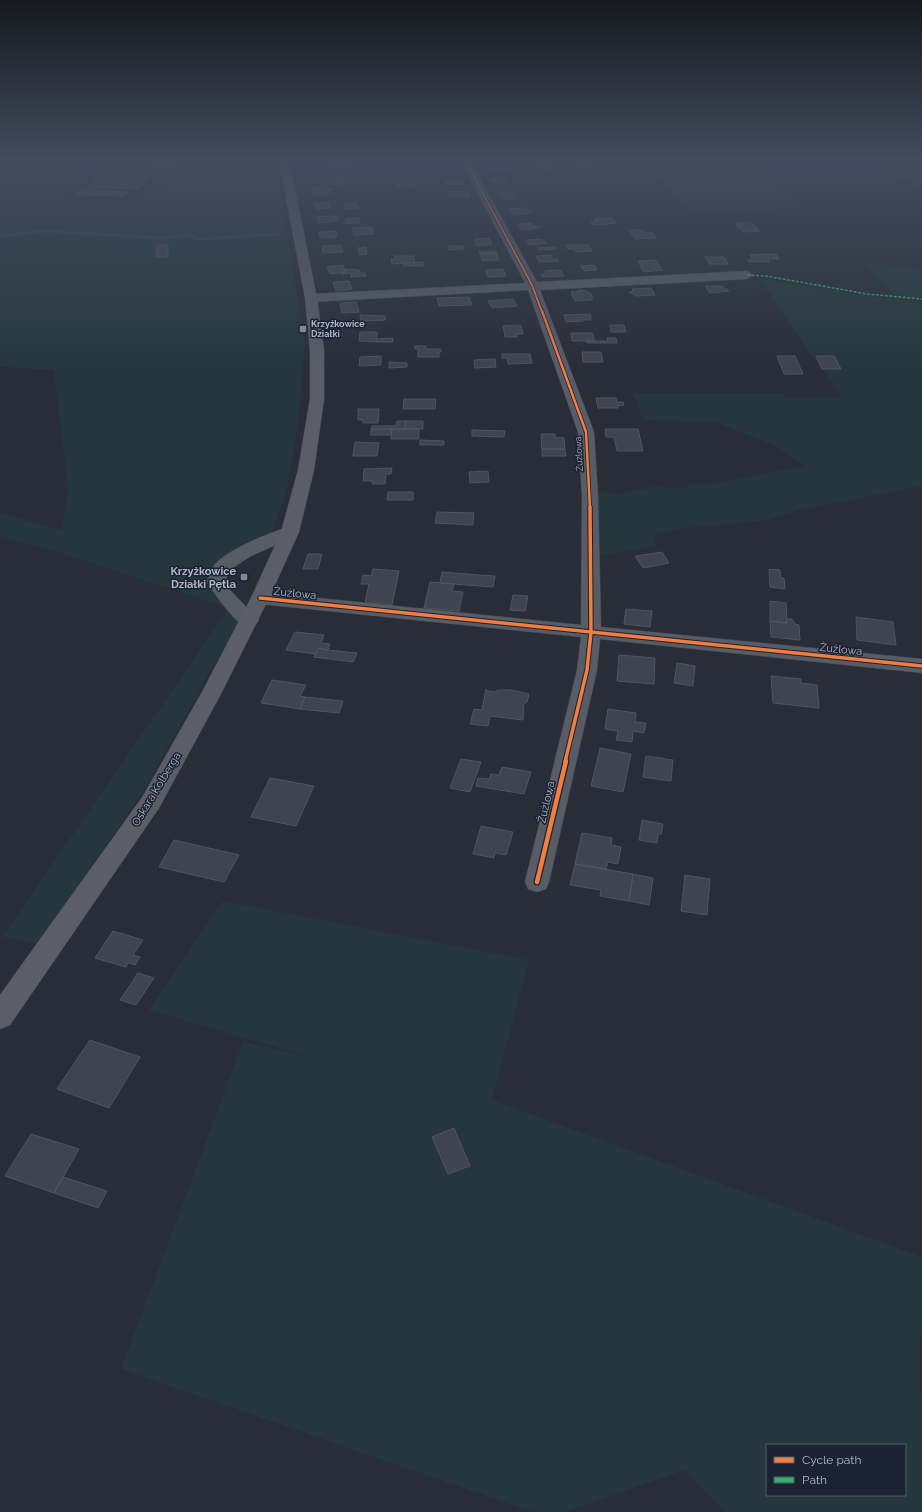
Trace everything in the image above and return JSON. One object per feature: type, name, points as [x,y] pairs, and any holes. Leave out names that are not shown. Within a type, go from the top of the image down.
[{"type":"main road","points":[[298,231],[311,298]]},
{"type":"main road","name":"Oskara Kolberga","points":[[0,1016],[33,967],[151,802],[212,692],[260,598],[290,532],[306,470],[317,399],[317,350],[311,298]]},
{"type":"street","name":"Żużlowa","points":[[503,231],[532,285],[586,432],[590,496],[591,632],[587,670],[537,882]]},
{"type":"street","points":[[311,298],[532,285],[747,275]]},
{"type":"street","points":[[249,620],[220,591],[216,581],[223,566],[252,549],[290,532]]},
{"type":"street","name":"Żużlowa","points":[[260,598],[922,666]]},
{"type":"shaded area","points":[[0,231],[286,231],[305,345],[299,415],[288,487],[270,540],[245,552],[216,581],[243,613],[141,795],[38,943],[2,937],[229,608],[58,552],[0,536],[0,513],[61,530],[68,490],[54,370],[0,367]]},
{"type":"shaded area","points":[[864,264],[922,268],[922,298],[894,295]]},
{"type":"shaded area","points":[[759,279],[882,298],[922,302],[922,486],[799,510],[769,520],[686,528],[655,534],[656,546],[598,556],[594,495],[603,491],[617,495],[657,486],[682,489],[693,483],[705,485],[805,466],[776,446],[715,422],[643,420],[633,393],[783,393],[786,398],[841,397]]},
{"type":"shaded area","points":[[223,901],[529,960],[492,1100],[922,1257],[922,1333],[920,1333],[922,1512],[725,1512],[685,1470],[565,1512],[533,1512],[121,1369],[243,1042],[310,1057],[149,1010]]},
{"type":"building","points":[[336,231],[337,237],[320,238],[319,232]]},
{"type":"building","points":[[353,231],[373,231],[374,234],[354,235]]},
{"type":"building","points":[[629,231],[643,231],[645,233],[653,233],[656,238],[635,239]]},
{"type":"building","points":[[742,231],[759,231],[743,232]]},
{"type":"building","points":[[489,238],[492,244],[477,246],[474,239]]},
{"type":"building","points":[[541,239],[547,243],[530,245],[527,240]]},
{"type":"building","points":[[157,245],[168,245],[168,257],[156,257]]},
{"type":"building","points":[[341,245],[343,252],[323,253],[322,246]]},
{"type":"building","points":[[566,245],[588,245],[592,251],[576,252],[574,249],[568,249]]},
{"type":"building","points":[[448,246],[463,246],[464,249],[449,250]]},
{"type":"building","points":[[366,247],[367,254],[359,255],[358,248]]},
{"type":"building","points":[[556,247],[557,249],[539,250],[537,248]]},
{"type":"building","points":[[496,251],[497,253],[480,254],[479,252]]},
{"type":"building","points":[[497,253],[499,260],[482,261],[480,254]]},
{"type":"building","points":[[776,254],[779,259],[768,259],[769,262],[749,262],[747,260],[752,259],[750,255]]},
{"type":"building","points":[[551,255],[553,259],[558,259],[559,261],[539,262],[536,256]]},
{"type":"building","points":[[394,256],[414,256],[415,262],[392,264],[391,259],[395,259]]},
{"type":"building","points":[[705,257],[724,257],[728,264],[709,264]]},
{"type":"building","points":[[656,260],[662,270],[644,272],[638,261]]},
{"type":"building","points":[[423,262],[423,266],[404,266],[403,263]]},
{"type":"building","points":[[343,265],[345,272],[330,274],[327,267]]},
{"type":"building","points":[[594,265],[597,270],[584,271],[581,266]]},
{"type":"building","points":[[344,269],[359,270],[360,273],[365,273],[366,276],[351,277],[351,273],[341,274],[345,272]]},
{"type":"building","points":[[503,269],[506,276],[488,277],[485,270]]},
{"type":"building","points":[[560,270],[564,276],[542,277],[541,274],[546,274],[545,271]]},
{"type":"building","points":[[349,281],[352,289],[336,291],[333,282]]},
{"type":"building","points":[[705,286],[722,286],[729,291],[710,293]]},
{"type":"building","points":[[651,288],[655,295],[636,296],[629,292],[634,292],[632,289]]},
{"type":"building","points":[[578,290],[587,291],[592,295],[592,300],[575,301],[571,292],[578,292]]},
{"type":"building","points":[[469,297],[472,305],[439,306],[437,298]]},
{"type":"building","points":[[513,299],[517,306],[492,308],[488,301]]},
{"type":"building","points":[[356,302],[359,312],[342,313],[340,303]]},
{"type":"building","points":[[590,314],[591,320],[566,322],[564,315]]},
{"type":"building","points":[[360,315],[385,316],[385,320],[361,321]]},
{"type":"building","points":[[521,325],[523,334],[517,334],[517,337],[505,337],[503,326]]},
{"type":"building","points":[[610,325],[624,325],[626,332],[611,332]]},
{"type":"building","points":[[360,332],[377,332],[377,342],[359,341]]},
{"type":"building","points":[[571,333],[593,333],[594,341],[572,341]]},
{"type":"building","points":[[393,338],[393,342],[377,342],[377,339]]},
{"type":"building","points":[[607,338],[616,338],[617,343],[587,343],[586,341],[608,341]]},
{"type":"building","points":[[415,346],[426,346],[426,349],[441,349],[441,352],[439,352],[439,357],[418,357],[418,349],[415,349]]},
{"type":"building","points":[[582,352],[601,352],[603,362],[583,362]]},
{"type":"building","points":[[502,354],[530,354],[532,363],[508,364],[507,358],[502,358]]},
{"type":"building","points":[[381,356],[381,365],[359,366],[360,357]]},
{"type":"building","points":[[777,356],[795,356],[803,374],[784,374]]},
{"type":"building","points":[[816,356],[834,356],[841,369],[822,369]]},
{"type":"building","points":[[495,359],[496,367],[475,368],[474,360]]},
{"type":"building","points":[[389,362],[407,363],[407,367],[389,368]]},
{"type":"building","points":[[596,398],[616,398],[617,402],[623,402],[624,405],[618,406],[618,408],[598,408]]},
{"type":"building","points":[[404,399],[436,399],[435,409],[403,409]]},
{"type":"building","points":[[358,409],[379,409],[378,423],[363,423],[363,420],[358,420]]},
{"type":"building","points":[[397,421],[406,421],[405,429],[371,429],[372,426],[396,426]]},
{"type":"building","points":[[406,421],[423,421],[423,429],[405,429]]},
{"type":"building","points":[[371,429],[392,429],[391,435],[371,435]]},
{"type":"building","points":[[392,429],[419,429],[419,439],[391,439]]},
{"type":"building","points":[[605,429],[638,429],[643,451],[617,451],[614,437],[606,437]]},
{"type":"building","points":[[472,430],[505,431],[504,437],[472,436]]},
{"type":"building","points":[[541,434],[555,434],[555,437],[564,438],[565,449],[542,449]]},
{"type":"building","points":[[420,440],[444,441],[444,445],[420,445]]},
{"type":"building","points":[[355,442],[379,443],[377,456],[353,456]]},
{"type":"building","points":[[542,449],[565,449],[566,456],[542,456]]},
{"type":"building","points":[[392,468],[391,474],[386,474],[385,484],[372,484],[373,481],[363,481],[364,469]]},
{"type":"building","points":[[488,471],[489,482],[470,483],[469,472]]},
{"type":"building","points":[[388,492],[413,492],[413,500],[387,500]]},
{"type":"building","points":[[437,512],[474,513],[473,525],[435,523]]},
{"type":"building","points":[[662,552],[669,563],[643,568],[635,556]]},
{"type":"building","points":[[308,554],[322,554],[318,569],[303,569]]},
{"type":"building","points":[[373,569],[399,571],[392,605],[365,603],[369,584],[361,584],[363,575],[371,576]]},
{"type":"building","points":[[769,569],[780,570],[781,578],[784,578],[785,589],[770,587]]},
{"type":"building","points":[[442,572],[495,576],[493,587],[440,583]]},
{"type":"building","points":[[430,582],[454,584],[452,591],[463,592],[459,611],[424,608]]},
{"type":"building","points":[[513,595],[528,596],[525,611],[510,610]]},
{"type":"building","points":[[770,601],[786,603],[787,623],[770,621]]},
{"type":"building","points":[[626,609],[652,611],[650,627],[624,624]]},
{"type":"building","points":[[856,617],[893,622],[896,645],[857,640]]},
{"type":"building","points":[[787,619],[792,619],[795,624],[799,625],[800,640],[771,637],[770,621],[787,623]]},
{"type":"building","points":[[295,632],[324,635],[321,643],[330,644],[328,650],[318,648],[316,654],[286,650]]},
{"type":"building","points":[[318,648],[357,653],[353,662],[314,657]]},
{"type":"building","points":[[619,655],[655,658],[654,684],[617,681]]},
{"type":"building","points":[[677,663],[695,666],[693,686],[674,683]]},
{"type":"building","points":[[771,676],[801,679],[801,683],[817,685],[819,708],[773,703]]},
{"type":"building","points":[[272,680],[306,685],[300,696],[305,697],[300,709],[261,703]]},
{"type":"building","points":[[486,689],[487,691],[497,692],[497,690],[511,690],[529,694],[527,702],[524,704],[523,720],[490,716],[488,726],[470,724],[474,709],[482,710]]},
{"type":"building","points":[[305,697],[343,701],[339,713],[300,709]]},
{"type":"building","points":[[608,709],[636,713],[635,722],[646,723],[644,733],[633,731],[632,742],[616,740],[618,731],[605,729]]},
{"type":"building","points":[[600,748],[631,754],[623,792],[591,786]]},
{"type":"building","points":[[646,756],[673,760],[671,781],[643,777]]},
{"type":"building","points":[[461,759],[481,762],[470,792],[450,788]]},
{"type":"building","points":[[502,767],[531,772],[524,794],[476,786],[478,778],[489,779],[491,774],[499,775]]},
{"type":"building","points":[[270,778],[314,786],[296,826],[251,817]]},
{"type":"building","points":[[642,820],[663,824],[661,834],[658,834],[657,843],[639,840]]},
{"type":"building","points":[[481,826],[513,832],[506,855],[495,853],[494,858],[473,854]]},
{"type":"building","points":[[582,833],[612,838],[611,845],[621,847],[618,864],[608,862],[606,869],[575,864]]},
{"type":"building","points":[[174,840],[239,855],[224,882],[159,867]]},
{"type":"building","points":[[575,864],[633,874],[629,901],[600,896],[601,890],[570,885]]},
{"type":"building","points":[[633,874],[653,878],[649,905],[629,901]]},
{"type":"building","points":[[685,875],[710,879],[707,915],[681,911]]},
{"type":"building","points":[[113,931],[143,940],[133,955],[140,957],[135,965],[128,963],[126,967],[95,958]]},
{"type":"building","points":[[138,973],[154,978],[136,1005],[120,1000]]},
{"type":"building","points":[[90,1040],[140,1057],[109,1108],[57,1089]]},
{"type":"building","points":[[454,1128],[470,1166],[448,1174],[432,1137]]},
{"type":"building","points":[[31,1134],[79,1149],[54,1193],[5,1176]]},
{"type":"building","points":[[63,1177],[107,1191],[98,1208],[54,1193]]},
{"type":"waterway","points":[[0,236],[44,231],[161,238],[189,235],[199,239],[277,234]]},
{"type":"marked path","points":[[747,275],[766,276],[867,294],[922,299]]},
{"type":"cycle path","points":[[503,231],[532,285],[586,432],[590,496],[591,632],[587,670],[537,882]]},
{"type":"cycle path","points":[[260,598],[922,666]]},
{"type":"place","name":"Krzyżkowice Działki","points":[[303,329]]},
{"type":"place","name":"Krzyżkowice Działki Pętla","points":[[244,577]]}]
